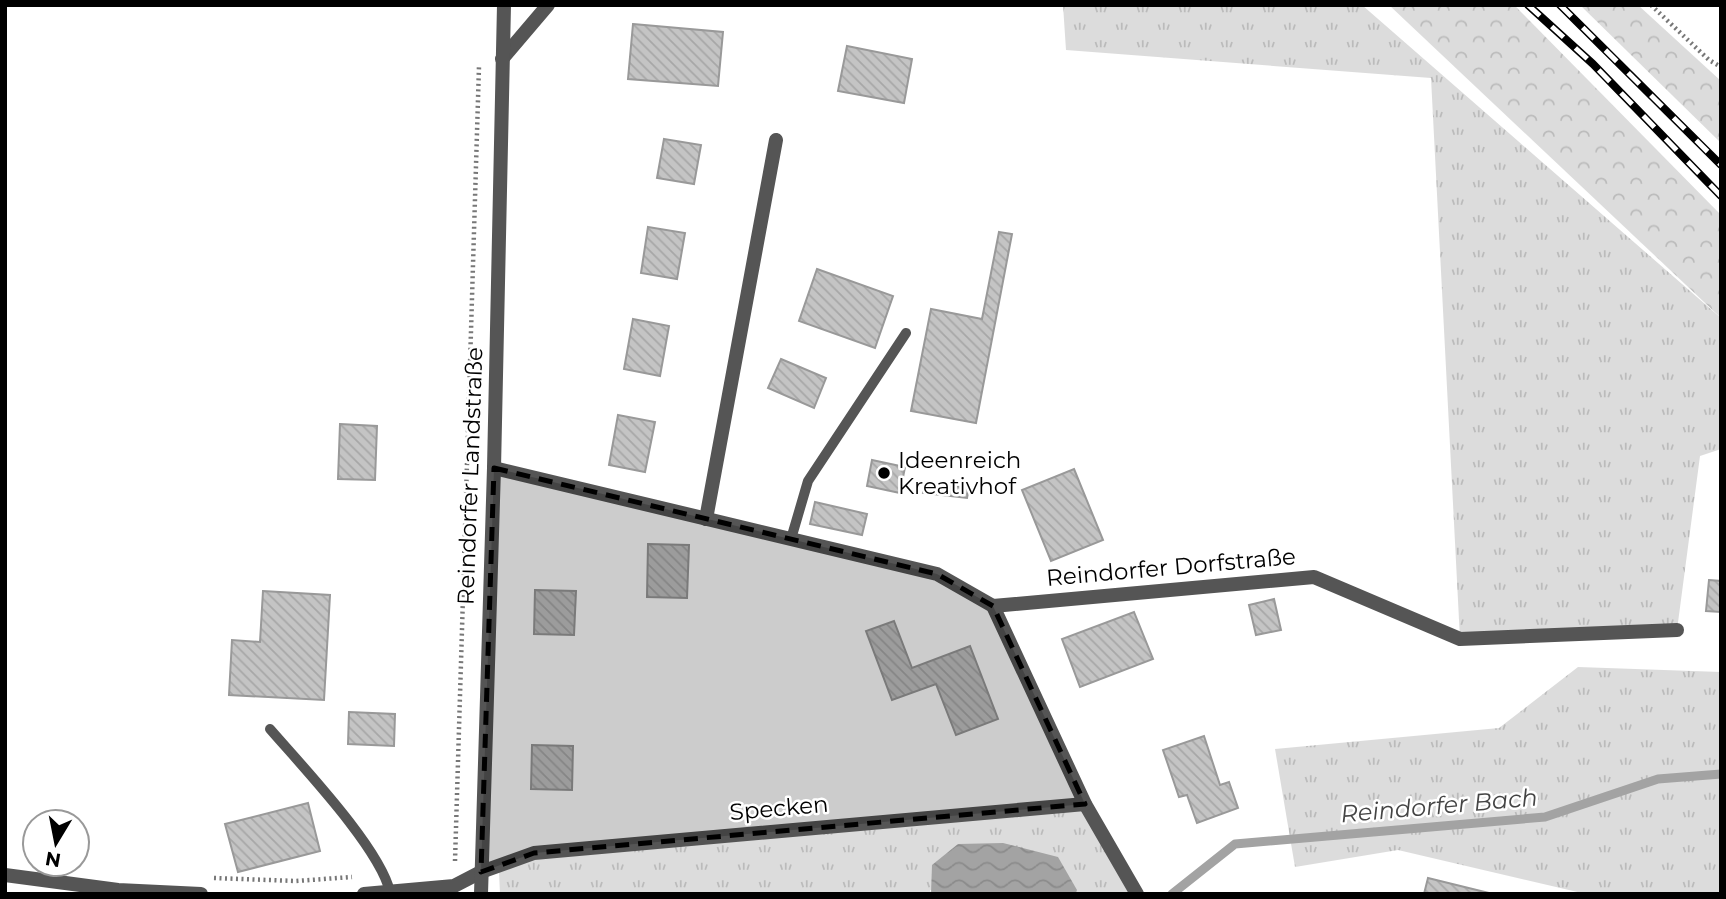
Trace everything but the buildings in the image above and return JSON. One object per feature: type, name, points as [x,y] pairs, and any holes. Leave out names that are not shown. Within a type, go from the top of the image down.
[{"type":"street","name":"Reindorfer Landstraße","points":[[481,894],[495,468],[503,5]]},
{"type":"street","points":[[502,59],[548,5]]},
{"type":"street","points":[[706,519],[776,140]]},
{"type":"street","points":[[495,468],[937,574],[993,606],[1085,804],[1137,894]]},
{"type":"street","name":"Reindorfer Dorfstraße","points":[[993,606],[1314,577],[1460,639],[1677,630]]},
{"type":"street","name":"Specken","points":[[454,886],[481,872],[534,853],[1085,804]]},
{"type":"street","points":[[5,875],[118,890],[201,894]]},
{"type":"street","points":[[363,894],[454,886]]},
{"type":"lane","points":[[791,539],[808,481],[906,332]]},
{"type":"lane","points":[[270,729],[335,805],[386,874],[390,892]]},
{"type":"path","points":[[1651,5],[1709,60],[1721,67]]},
{"type":"path","points":[[454,886],[479,61]]},
{"type":"path","points":[[200,877],[296,881],[386,874]]},
{"type":"highlighted area","points":[[494,468],[937,574],[993,606],[1085,804],[534,853],[481,872]]},
{"type":"green space","points":[[1063,5],[1362,5],[1721,318],[1721,449],[1700,456],[1677,630],[1460,639],[1431,78],[1066,50]]},
{"type":"green space","points":[[1389,5],[1514,5],[1721,215],[1721,318]]},
{"type":"green space","points":[[1580,5],[1638,5],[1721,81],[1721,143]]},
{"type":"green space","points":[[1578,667],[1721,672],[1721,894],[1586,894],[1398,850],[1295,867],[1275,749],[1499,728]]},
{"type":"green space","points":[[1082,808],[1132,894],[1076,894],[1077,890],[930,890],[931,894],[500,894],[499,872],[535,859]]},
{"type":"water","points":[[1003,843],[1058,857],[1077,890],[1076,894],[931,894],[932,865],[958,844]]},
{"type":"waterway","name":"Reindorfer Bach","points":[[1172,894],[1235,844],[1545,817],[1658,779],[1721,774]]},
{"type":"railway","points":[[1528,5],[1593,64],[1721,196]]},
{"type":"railway","points":[[1560,5],[1721,165]]},
{"type":"place","name":"Ideenreich Kreativhof","points":[[884,473]]}]
